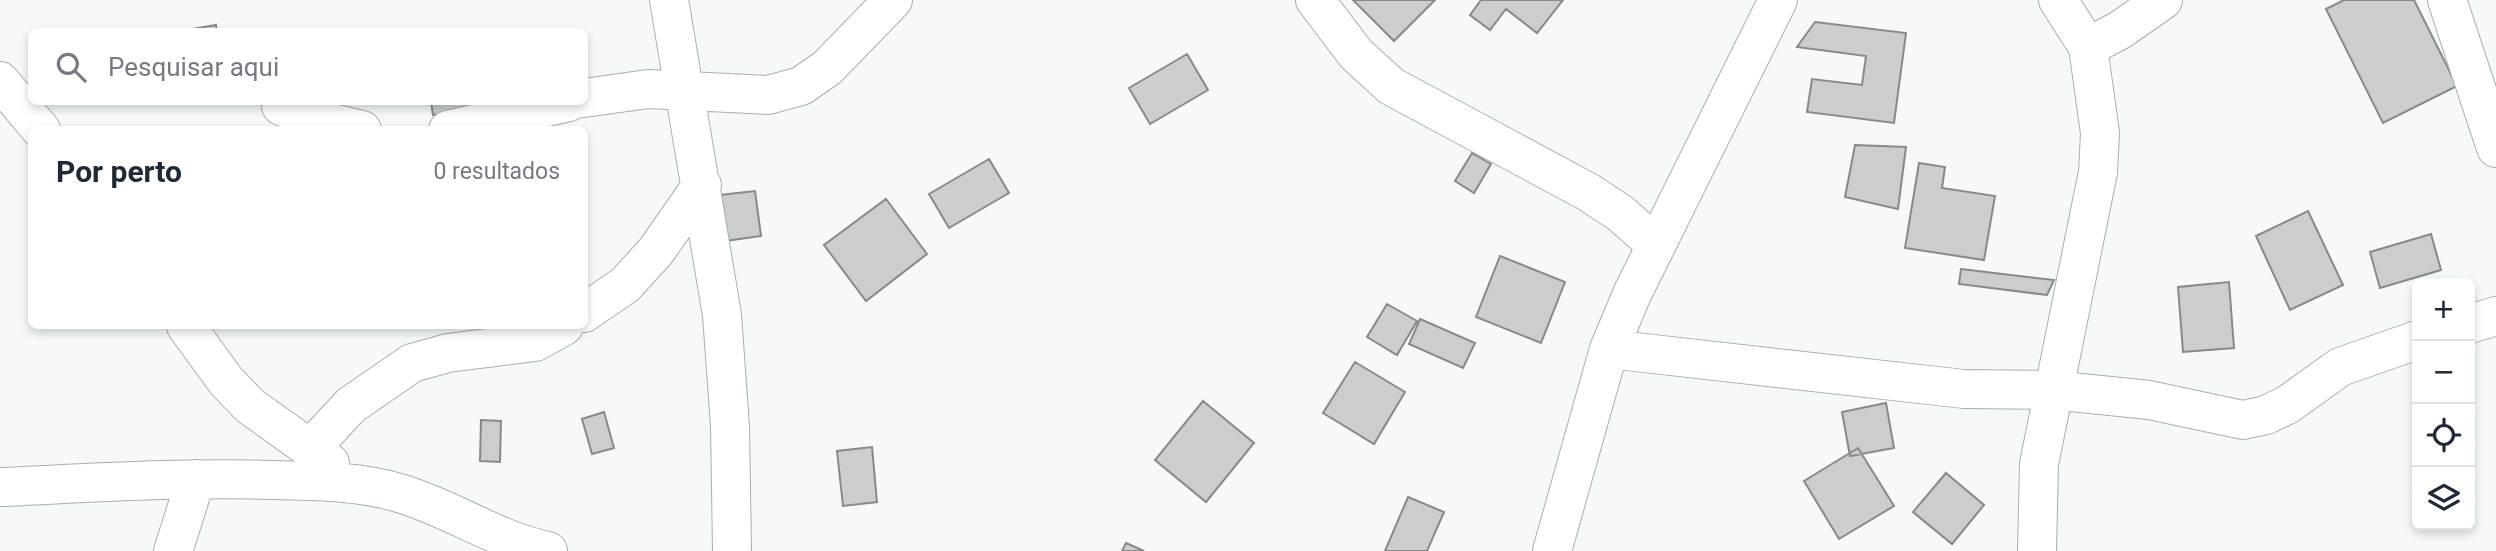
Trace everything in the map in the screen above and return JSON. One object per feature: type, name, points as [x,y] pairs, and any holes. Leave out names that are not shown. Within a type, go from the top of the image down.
[{"type":"street","points":[[669,0],[722,315],[730,426],[732,551]]},
{"type":"street","points":[[588,97],[648,89],[768,94],[801,86],[827,68],[894,0]]},
{"type":"street","points":[[1314,0],[1371,72],[1391,86],[1588,192],[1655,243]]},
{"type":"street","points":[[1552,551],[1609,349],[1655,243],[1777,0]]},
{"type":"street","points":[[2037,551],[2039,464],[2098,172],[2099,133],[2088,47],[2058,0]]},
{"type":"street","points":[[2088,47],[2120,30],[2162,0]]},
{"type":"street","points":[[2447,0],[2496,148]]},
{"type":"street","points":[[0,81],[38,126]]},
{"type":"street","points":[[465,126],[556,105]]},
{"type":"street","points":[[281,106],[345,126]]},
{"type":"street","points":[[588,310],[625,285],[656,251],[702,185]]},
{"type":"street","points":[[2475,322],[2496,316]]},
{"type":"street","points":[[188,329],[226,381],[250,406],[364,486]]},
{"type":"street","points":[[310,449],[351,405],[412,363],[448,353],[535,342],[559,329]]},
{"type":"street","points":[[1609,349],[1964,389],[2052,390],[2149,400],[2243,420],[2266,415],[2287,405],[2340,367],[2414,341]]},
{"type":"street","points":[[173,551],[196,479]]},
{"type":"street","points":[[0,487],[196,479],[316,481],[364,486],[399,493],[520,545],[548,551]]},
{"type":"building","points":[[1353,0],[1435,0],[1394,41]]},
{"type":"building","points":[[1481,0],[1563,0],[1537,33],[1506,9],[1490,30],[1470,15]]},
{"type":"building","points":[[2344,0],[2414,0],[2457,86],[2383,123],[2326,9]]},
{"type":"building","points":[[1815,22],[1906,33],[1894,123],[1807,112],[1812,79],[1862,85],[1866,56],[1797,47]]},
{"type":"building","points":[[1187,54],[1208,90],[1150,124],[1129,88]]},
{"type":"building","points":[[431,105],[476,105],[476,107],[433,115]]},
{"type":"building","points":[[1855,145],[1906,147],[1898,209],[1845,197]]},
{"type":"building","points":[[1472,153],[1491,164],[1474,193],[1455,181]]},
{"type":"building","points":[[989,159],[1009,193],[949,228],[929,194]]},
{"type":"building","points":[[1919,163],[1945,167],[1942,188],[1995,196],[1984,260],[1905,248]]},
{"type":"building","points":[[755,191],[761,236],[718,242],[711,196]]},
{"type":"building","points":[[886,199],[927,254],[866,301],[824,245]]},
{"type":"building","points":[[2308,211],[2343,285],[2290,310],[2256,236]]},
{"type":"building","points":[[2431,234],[2441,270],[2380,288],[2370,252]]},
{"type":"building","points":[[1500,256],[1565,282],[1541,343],[1476,317]]},
{"type":"building","points":[[1961,269],[2054,280],[2047,295],[1959,284]]},
{"type":"building","points":[[2229,282],[2234,348],[2183,352],[2178,287]]},
{"type":"building","points":[[1387,304],[1417,321],[1397,355],[1367,337]]},
{"type":"building","points":[[1420,319],[1475,343],[1463,368],[1409,344]]},
{"type":"building","points":[[1355,362],[1405,392],[1374,444],[1323,413]]},
{"type":"building","points":[[1203,401],[1254,443],[1206,502],[1155,460]]},
{"type":"building","points":[[1886,403],[1894,448],[1850,456],[1842,412]]},
{"type":"building","points":[[604,412],[614,448],[592,454],[582,419]]},
{"type":"building","points":[[481,420],[501,421],[500,462],[480,461]]},
{"type":"building","points":[[872,447],[877,502],[843,506],[837,451]]},
{"type":"building","points":[[1858,448],[1894,506],[1839,539],[1804,481]]},
{"type":"building","points":[[1946,473],[1984,505],[1952,544],[1913,512]]},
{"type":"building","points":[[1408,497],[1444,512],[1427,551],[1385,551]]},
{"type":"building","points":[[1126,543],[1144,551],[1122,551]]}]
